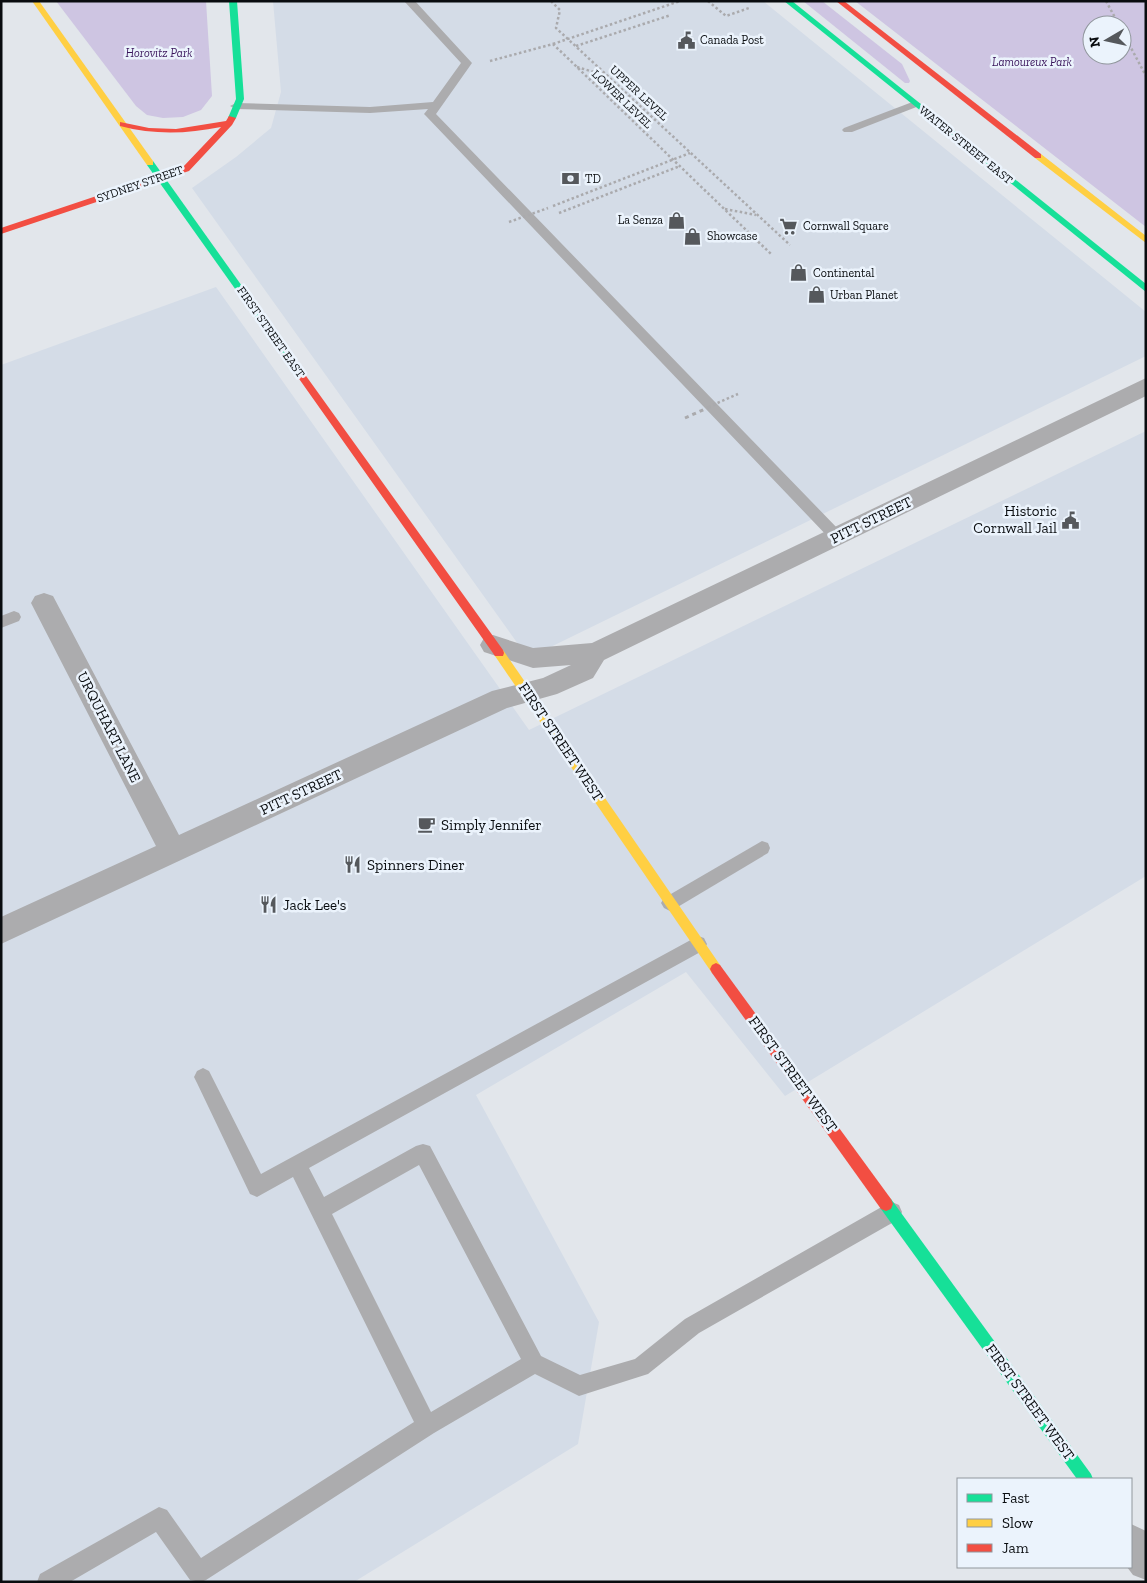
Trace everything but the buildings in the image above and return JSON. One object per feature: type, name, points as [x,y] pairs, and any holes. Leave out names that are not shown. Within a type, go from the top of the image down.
[{"type":"street","name":"FIRST STREET EAST","points":[[35,1],[500,654]]},
{"type":"street","name":"SYDNEY STREET","points":[[1,231],[186,169],[229,123],[240,100],[233,1]]},
{"type":"street","name":"WATER STREET EAST","points":[[787,1],[919,102],[1146,289]]},
{"type":"street","points":[[839,1],[947,91],[1146,240]]},
{"type":"street","points":[[123,124],[137,130],[176,131],[202,130],[229,123]]},
{"type":"street","name":"PITT STREET","points":[[500,654],[533,658],[596,653],[1146,386]]},
{"type":"street","name":"URQUHART LANE","points":[[44,603],[173,851]]},
{"type":"street","name":"PITT STREET","points":[[1,931],[501,699],[548,688],[584,671],[596,653]]},
{"type":"street","name":"FIRST STREET WEST","points":[[500,654],[698,944],[1085,1478]]},
{"type":"street","points":[[1132,1543],[1146,1562]]},
{"type":"lane","points":[[409,1],[467,63],[430,114],[836,536]]},
{"type":"lane","points":[[848,130],[919,102]]},
{"type":"lane","points":[[236,106],[370,110],[436,105]]},
{"type":"lane","points":[[670,903],[762,848]]},
{"type":"lane","points":[[203,1077],[257,1187],[698,944]]},
{"type":"lane","points":[[320,1210],[423,1153],[534,1363],[579,1386],[641,1367],[692,1326],[892,1212]]},
{"type":"lane","points":[[297,1164],[427,1426]]},
{"type":"lane","points":[[48,1582],[159,1518],[198,1572],[427,1426],[534,1363]]},
{"type":"path","name":"UPPER LEVEL","points":[[552,1],[560,10],[556,28],[790,245]]},
{"type":"path","points":[[467,63],[482,64],[553,44],[680,1]]},
{"type":"path","points":[[708,1],[726,16],[749,8]]},
{"type":"path","points":[[1106,1],[1114,15]]},
{"type":"path","points":[[576,46],[671,15]]},
{"type":"path","name":"LOWER LEVEL","points":[[553,44],[771,254]]},
{"type":"path","points":[[1132,50],[1146,76]]},
{"type":"path","points":[[576,67],[608,76]]},
{"type":"path","points":[[509,222],[690,153]]},
{"type":"path","points":[[534,223],[680,166]]},
{"type":"path","points":[[724,208],[757,215]]},
{"type":"path","points":[[685,418],[738,394]]},
{"type":"shaded area","points":[[273,1],[763,1],[1146,312],[1146,356],[528,658],[192,188],[236,157],[271,128],[281,92]]},
{"type":"shaded area","points":[[216,287],[529,730],[1146,431],[1146,876],[785,1096],[686,972],[476,1095],[599,1322],[578,1444],[354,1582],[1,1582],[1,365]]},
{"type":"green space","name":"Horovitz Park","points":[[56,1],[206,1],[212,96],[201,110],[183,117],[163,118],[147,115],[136,106]]},
{"type":"green space","points":[[803,1],[822,1],[902,64],[910,81],[909,83],[905,83]]},
{"type":"green space","name":"Lamoureux Park","points":[[855,1],[1146,1],[1146,227]]},
{"type":"traffic: fast","points":[[232,118],[240,99],[233,1]]},
{"type":"traffic: fast","points":[[787,1],[1146,289]]},
{"type":"traffic: fast","points":[[150,163],[293,364]]},
{"type":"traffic: fast","points":[[886,1204],[1085,1478]]},
{"type":"traffic: slow","points":[[35,1],[150,163]]},
{"type":"traffic: slow","points":[[1038,156],[1146,240]]},
{"type":"traffic: slow","points":[[499,653],[716,969]]},
{"type":"traffic: jam","points":[[839,1],[1038,156]]},
{"type":"traffic: jam","points":[[1,231],[186,169],[232,118]]},
{"type":"traffic: jam","points":[[123,124],[149,130],[176,131],[229,123]]},
{"type":"traffic: jam","points":[[293,364],[499,653]]},
{"type":"traffic: jam","points":[[716,969],[886,1204]]},
{"type":"place","name":"Canada Post","points":[[686,40]]},
{"type":"place","name":"TD","points":[[571,179]]},
{"type":"place","name":"La Senza","points":[[677,220]]},
{"type":"place","name":"Cornwall Square","points":[[789,226]]},
{"type":"place","name":"Showcase","points":[[693,236]]},
{"type":"place","name":"Continental","points":[[799,273]]},
{"type":"place","name":"Urban Planet","points":[[816,295]]},
{"type":"place","name":"Historic Cornwall Jail","points":[[1071,520]]},
{"type":"place","name":"Simply Jennifer","points":[[427,825]]},
{"type":"place","name":"Spinners Diner","points":[[353,865]]},
{"type":"place","name":"Jack Lee's","points":[[269,905]]}]
